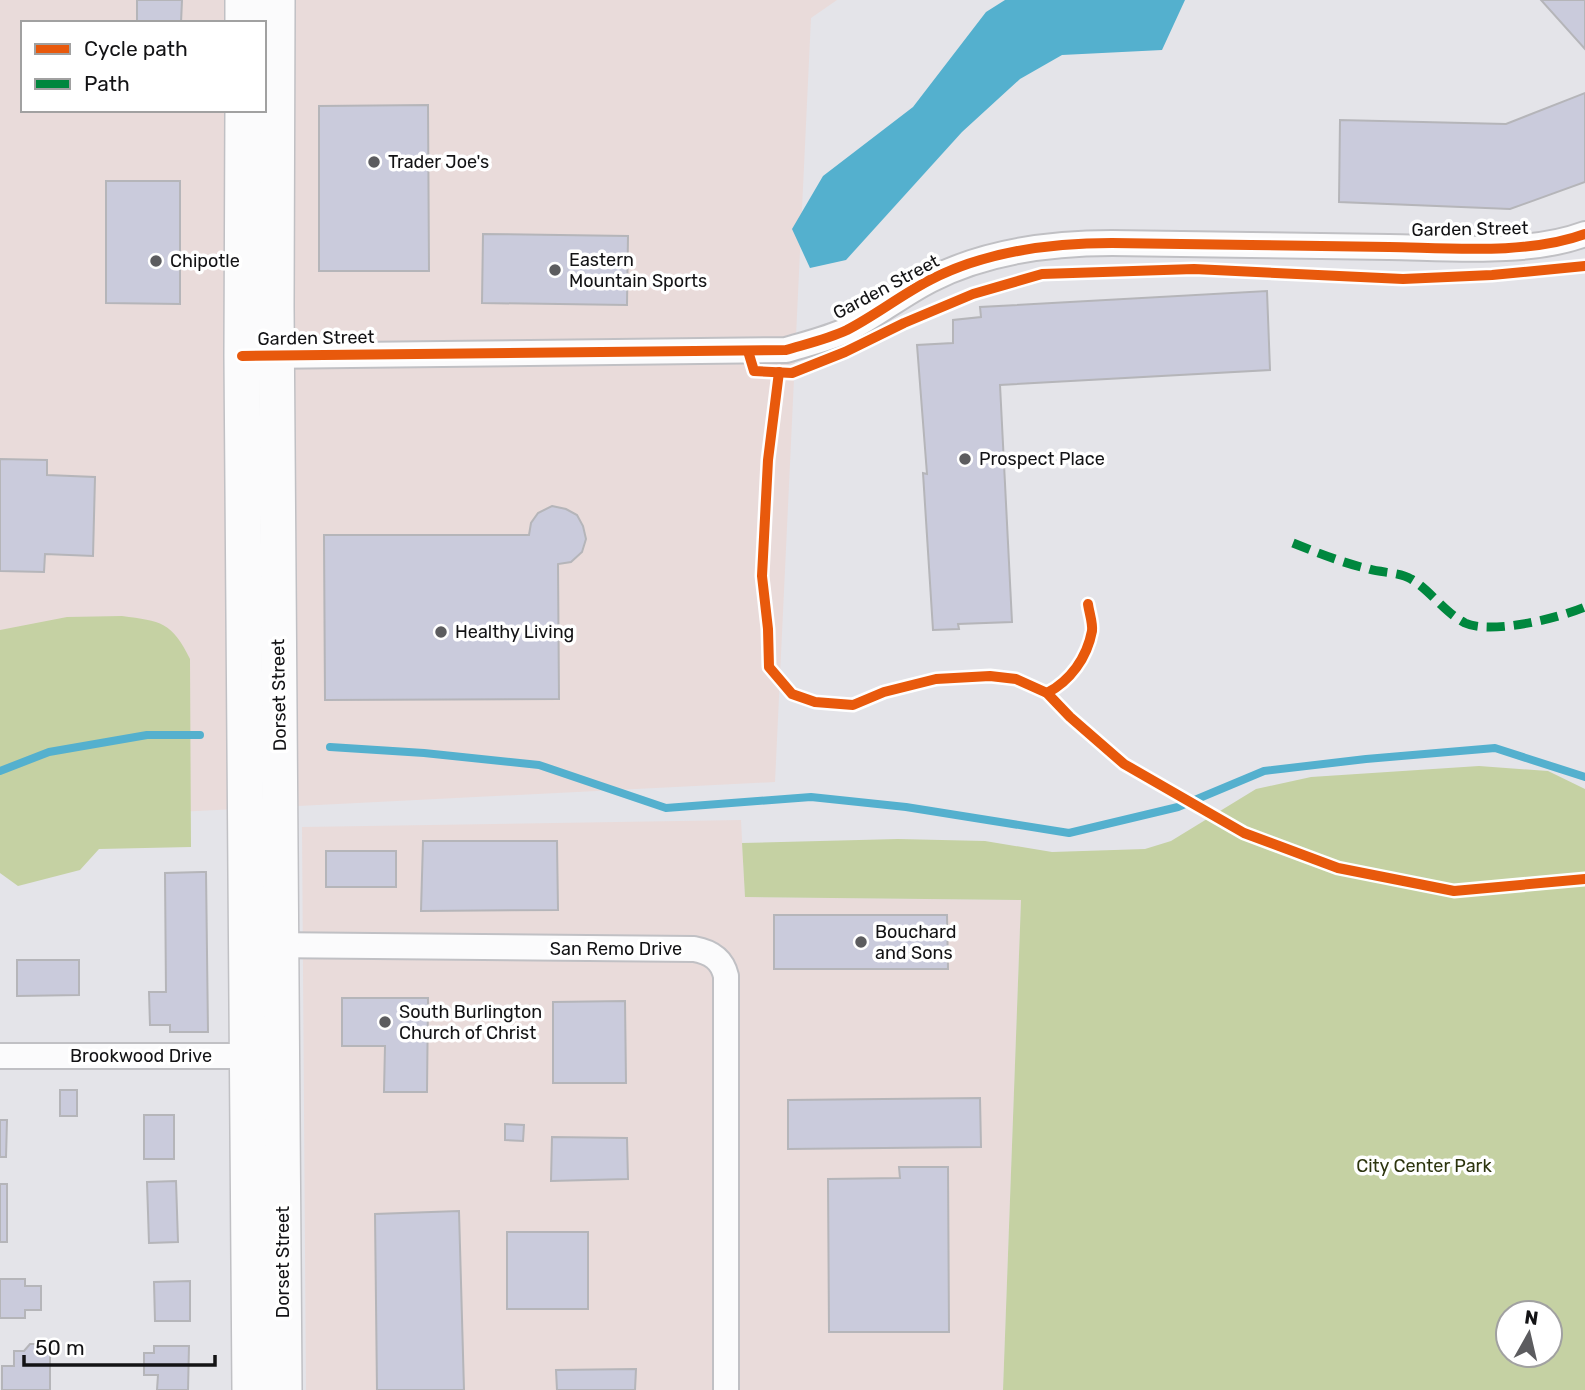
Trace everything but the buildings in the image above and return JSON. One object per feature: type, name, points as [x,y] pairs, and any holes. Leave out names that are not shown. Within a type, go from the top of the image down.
[{"type":"main road","points":[[243,0],[243,21]]},
{"type":"main road","name":"Dorset Street","points":[[250,1390],[248,1056],[264,945],[259,356],[276,0]]},
{"type":"main road","name":"Dorset Street","points":[[243,112],[259,356]]},
{"type":"main road","name":"Dorset Street","points":[[264,945],[282,1056],[284,1390]]},
{"type":"street","name":"Garden Street","points":[[259,356],[786,350],[846,330],[931,279],[980,261],[1034,248],[1072,243],[1439,248],[1528,246],[1585,234]]},
{"type":"street","name":"San Remo Drive","points":[[264,945],[694,949],[715,957],[723,966],[726,976],[726,1390]]},
{"type":"street","name":"Brookwood Drive","points":[[0,1056],[282,1056]]},
{"type":"shaded area","points":[[0,0],[837,0],[811,18],[775,782],[0,821]]},
{"type":"shaded area","points":[[741,820],[745,897],[1021,900],[1003,1390],[306,1390],[302,827]]},
{"type":"green space","points":[[122,616],[164,625],[177,637],[190,659],[191,847],[99,849],[80,870],[18,886],[0,873],[0,630],[67,617]]},
{"type":"green space","name":"City Center Park","points":[[1479,766],[1548,771],[1585,789],[1585,1390],[1003,1390],[1021,900],[745,897],[742,843],[898,839],[985,841],[1052,852],[1145,849],[1171,841],[1256,789],[1311,777]]},
{"type":"water","points":[[1005,0],[1185,0],[1162,50],[1062,55],[1020,79],[962,132],[846,260],[810,268],[792,229],[823,176],[913,107],[986,12]]},
{"type":"waterway","points":[[0,771],[49,752],[147,735],[200,735]]},
{"type":"waterway","points":[[330,747],[539,765],[666,808],[811,797],[906,807],[1069,833],[1178,807],[1264,771],[1366,759],[1495,748],[1585,777]]},
{"type":"marked path","points":[[1293,543],[1350,564],[1407,577],[1457,618],[1477,626],[1525,624],[1585,607]]},
{"type":"cycle path","points":[[242,356],[786,350],[847,330],[919,286],[951,270],[995,256],[1042,247],[1112,243],[1488,249],[1539,245],[1585,234]]},
{"type":"cycle path","points":[[748,351],[754,371],[792,373],[973,294],[1042,274],[1194,269],[1403,279],[1492,275],[1585,266]]},
{"type":"cycle path","points":[[779,372],[768,460],[762,576],[769,667],[792,694],[815,702],[853,705],[884,692],[936,679],[990,676],[1016,679],[1047,693],[1124,764],[1244,833],[1338,868],[1454,891],[1585,879]]},
{"type":"cycle path","points":[[1047,693],[1063,682],[1082,659],[1092,628],[1088,604]]},
{"type":"place","name":"Trader Joe's","points":[[374,162]]},
{"type":"place","name":"Chipotle","points":[[156,261]]},
{"type":"place","name":"Eastern Mountain Sports","points":[[555,270]]},
{"type":"place","name":"Prospect Place","points":[[965,459]]},
{"type":"place","name":"Healthy Living","points":[[441,632]]},
{"type":"place","name":"Bouchard and Sons","points":[[861,942]]},
{"type":"place","name":"South Burlington Church of Christ","points":[[385,1022]]}]
